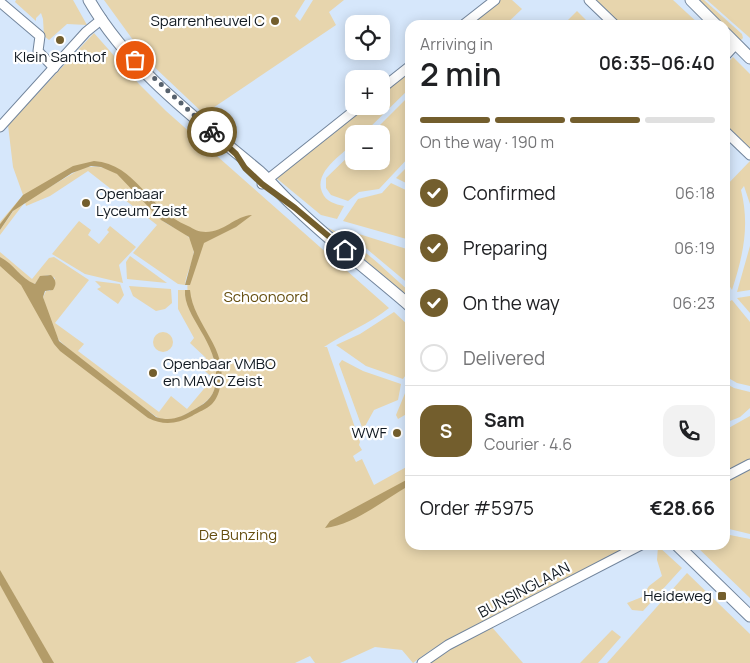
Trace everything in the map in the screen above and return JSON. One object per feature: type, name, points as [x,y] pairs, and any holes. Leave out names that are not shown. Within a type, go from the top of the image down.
[{"type":"main road","points":[[90,0],[102,19],[144,70],[236,154],[245,168],[265,181],[405,302]]},
{"type":"main road","points":[[691,0],[711,20]]},
{"type":"main road","points":[[730,38],[750,58]]},
{"type":"main road","points":[[682,550],[750,616]]},
{"type":"street","points":[[469,20],[495,0]]},
{"type":"street","points":[[589,0],[610,20]]},
{"type":"street","points":[[0,2],[40,36],[38,51],[54,68]]},
{"type":"street","points":[[0,127],[86,32],[102,19]]},
{"type":"street","points":[[730,51],[736,44]]},
{"type":"street","points":[[390,82],[405,70]]},
{"type":"street","points":[[265,181],[349,115]]},
{"type":"street","points":[[730,136],[750,155]]},
{"type":"street","points":[[730,475],[750,464]]},
{"type":"street","name":"BUNSINGLAAN","points":[[422,663],[448,645],[631,550]]},
{"type":"green space","points":[[16,0],[73,0],[87,25],[67,24],[49,40],[44,36],[41,13],[36,18],[36,21],[15,2]]},
{"type":"green space","points":[[104,0],[305,0],[295,16],[300,21],[313,0],[344,0],[329,12],[336,25],[204,114],[149,62]]},
{"type":"green space","points":[[496,0],[512,0],[522,9],[510,20],[471,20]]},
{"type":"green space","points":[[596,0],[673,0],[695,20],[617,20]]},
{"type":"green space","points":[[698,0],[704,0],[726,20],[718,20]]},
{"type":"green space","points":[[707,0],[750,0],[750,38]]},
{"type":"green space","points":[[577,11],[586,20],[568,20]]},
{"type":"green space","points":[[730,23],[742,34],[743,38],[740,41],[730,31]]},
{"type":"green space","name":"De Bunzing","points":[[94,33],[139,84],[166,111],[389,308],[324,347],[327,347],[360,442],[359,445],[362,450],[353,456],[356,462],[362,459],[374,485],[405,468],[405,550],[625,550],[614,556],[612,554],[606,557],[606,559],[431,650],[413,663],[402,650],[375,647],[340,663],[315,663],[310,656],[295,663],[0,663],[0,263],[26,284],[55,341],[152,417],[170,420],[159,418],[141,406],[59,340],[51,325],[43,297],[46,291],[50,291],[55,278],[48,275],[40,277],[35,284],[29,282],[0,257],[0,252],[32,279],[49,258],[54,257],[89,280],[55,323],[84,344],[78,351],[159,412],[171,396],[187,409],[213,378],[200,367],[206,358],[190,343],[194,338],[178,309],[178,290],[185,290],[190,311],[209,343],[188,296],[189,273],[196,248],[195,233],[165,217],[122,173],[100,164],[76,168],[26,201],[82,168],[97,167],[111,170],[126,180],[163,221],[184,233],[191,240],[194,254],[185,285],[178,284],[133,253],[157,225],[88,171],[50,196],[26,206],[25,202],[0,235],[0,230],[19,203],[0,224],[0,222],[23,195],[13,167],[8,125]],"holes":[[[211,347],[218,375],[217,390],[214,397],[203,408],[179,418],[170,420],[199,406],[213,393],[216,386],[216,370]]]},
{"type":"green space","points":[[733,57],[750,74],[750,150],[730,130],[730,60]]},
{"type":"green space","points":[[405,72],[405,93],[390,108],[390,83]]},
{"type":"green space","points":[[405,100],[405,161],[379,189],[359,192],[348,201],[331,195],[326,188],[326,178],[345,160],[345,170],[390,170],[390,125],[380,125]]},
{"type":"green space","points":[[350,115],[382,115],[372,125],[345,125],[345,151],[325,171],[321,185],[322,192],[328,200],[344,206],[337,219],[321,215],[275,177]]},
{"type":"green space","points":[[750,161],[750,204],[744,186],[741,190],[745,216],[744,241],[732,290],[730,287],[730,182]]},
{"type":"green space","points":[[405,169],[405,182],[396,178]]},
{"type":"green space","points":[[391,183],[405,190],[405,239],[343,221],[358,199],[382,193]]},
{"type":"green space","points":[[79,221],[91,230],[88,235],[99,244],[109,232],[107,230],[110,226],[136,247],[119,265],[123,283],[85,274],[52,254]]},
{"type":"green space","points":[[327,227],[339,233],[381,266],[405,288],[405,295]]},
{"type":"green space","points":[[343,229],[405,248],[405,281]]},
{"type":"green space","points":[[750,246],[750,290],[737,292]]},
{"type":"green space","points":[[130,256],[167,283],[127,279],[126,262]]},
{"type":"green space","points":[[95,281],[120,284],[124,295],[118,304],[97,289],[101,287]]},
{"type":"green space","points":[[129,286],[171,289],[172,303],[165,309],[156,311],[133,296]]},
{"type":"green space","points":[[750,296],[750,313],[737,298]]},
{"type":"green space","points":[[732,300],[750,322],[750,386],[737,383],[730,379],[730,301]]},
{"type":"green space","points":[[394,312],[405,322],[405,376],[403,379],[366,366],[336,345],[360,334]]},
{"type":"green space","points":[[163,332],[170,335],[173,342],[170,349],[163,352],[156,349],[153,342],[156,335]]},
{"type":"green space","points":[[342,360],[363,371],[401,384],[398,400],[374,410],[363,430],[339,364]]},
{"type":"green space","points":[[730,386],[750,392],[750,408],[740,417],[730,421]]},
{"type":"green space","points":[[405,393],[405,415],[398,419],[396,415]]},
{"type":"green space","points":[[750,416],[750,460],[730,470],[730,427]]},
{"type":"green space","points":[[750,469],[750,534],[730,529],[730,481]]},
{"type":"green space","points":[[730,535],[750,539],[750,598],[700,550],[730,550]]},
{"type":"green space","points":[[658,550],[662,550],[682,568],[643,611],[632,610],[627,603],[642,597],[649,586],[662,576],[657,560]]},
{"type":"green space","points":[[687,573],[750,634],[750,663],[607,663]]},
{"type":"green space","points":[[491,626],[523,663],[424,663],[427,661]]},
{"type":"green space","points":[[612,630],[621,637],[598,663],[580,663]]},
{"type":"shaded area","points":[[94,161],[109,164],[121,170],[132,178],[162,209],[198,231],[212,231],[240,218],[252,215],[236,227],[204,243],[190,285],[185,285],[194,252],[189,237],[161,220],[117,174],[101,167],[91,166],[72,173],[13,211],[0,230],[0,224],[23,195],[73,166]]},
{"type":"shaded area","points":[[0,257],[35,284],[40,276],[51,275],[55,280],[55,286],[53,290],[45,291],[43,297],[59,341],[156,417],[167,419],[185,414],[207,401],[214,390],[216,380],[212,354],[189,310],[186,300],[185,290],[190,290],[197,315],[216,349],[220,361],[222,373],[220,387],[215,400],[205,409],[176,422],[165,423],[148,418],[60,351],[54,344],[21,285],[0,266]]},
{"type":"shaded area","points":[[405,481],[405,488],[358,517],[336,526],[325,528],[330,521]]},
{"type":"shaded area","points":[[0,570],[54,663],[43,663],[0,585]]},
{"type":"way so far","points":[[135,60],[212,132]]},
{"type":"place","name":"Sparrenheuvel C","points":[[275,21]]},
{"type":"place","name":"Klein Santhof","points":[[60,40]]},
{"type":"place","name":"Openbaar Lyceum Zeist","points":[[86,203]]},
{"type":"place","name":"Openbaar VMBO en MAVO Zeist","points":[[153,373]]},
{"type":"place","name":"WWF","points":[[397,433]]},
{"type":"place","name":"Heideweg","points":[[722,596]]},
{"type":"route","points":[[212,132],[236,154],[245,168],[262,184],[295,208],[345,250]]},
{"type":"park label","name":"Schoonoord","points":[[266,297]]}]
